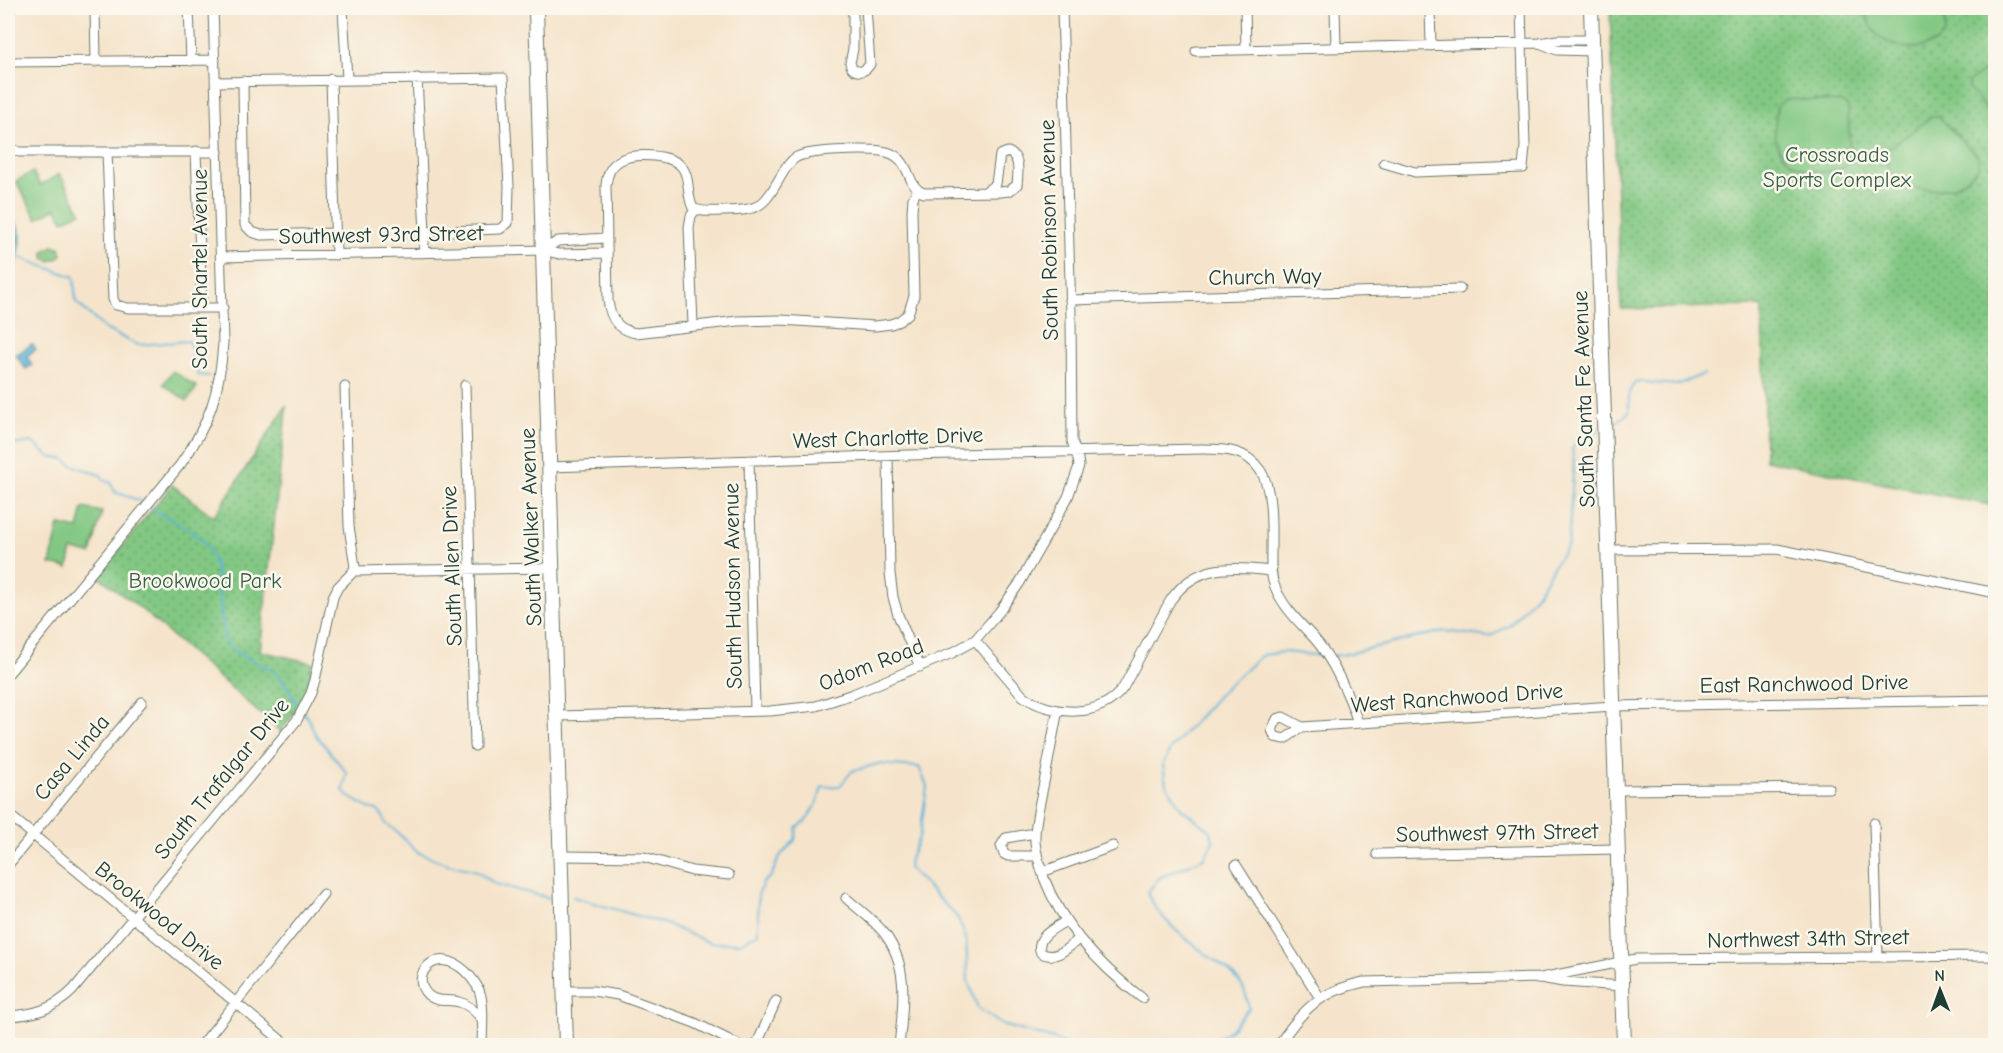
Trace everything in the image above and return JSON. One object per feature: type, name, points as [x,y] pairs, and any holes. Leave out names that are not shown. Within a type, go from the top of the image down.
[{"type":"main road","name":"South Walker Avenue","points":[[536,8],[566,1046]]},
{"type":"main road","name":"South Santa Fe Avenue","points":[[1591,8],[1624,1046]]},
{"type":"street","points":[[95,8],[96,62]]},
{"type":"street","points":[[189,8],[191,61]]},
{"type":"street","name":"South Shartel Avenue","points":[[8,674],[195,445],[212,409],[222,366],[213,8]]},
{"type":"street","points":[[343,8],[347,79]]},
{"type":"street","points":[[853,8],[853,49],[850,63],[852,68],[859,71],[866,70],[870,64],[866,8]]},
{"type":"street","name":"South Robinson Avenue","points":[[1062,8],[1072,441],[1075,452]]},
{"type":"street","points":[[1245,8],[1246,50]]},
{"type":"street","points":[[1335,8],[1336,48]]},
{"type":"street","points":[[1430,8],[1431,46]]},
{"type":"street","points":[[1384,163],[1414,172],[1523,168],[1525,147],[1521,8]]},
{"type":"street","points":[[1196,51],[1521,43],[1540,43],[1557,50],[1592,45]]},
{"type":"street","points":[[8,62],[215,60]]},
{"type":"street","points":[[417,78],[425,232],[423,253]]},
{"type":"street","points":[[216,82],[503,78],[510,186],[508,223],[500,229],[425,232]]},
{"type":"street","points":[[331,79],[336,255]]},
{"type":"street","points":[[243,81],[245,225],[252,232],[261,235],[336,233]]},
{"type":"street","points":[[8,143],[12,150],[20,152],[218,152]]},
{"type":"street","points":[[695,210],[742,210],[759,206],[768,197],[789,163],[798,156],[808,153],[870,151],[890,153],[901,160],[917,190],[924,193],[1006,192],[1016,187],[1018,167],[1014,154],[1008,152],[1000,155],[996,184],[985,192]]},
{"type":"street","points":[[107,152],[113,299],[116,304],[128,308],[222,308]]},
{"type":"street","points":[[196,152],[202,308]]},
{"type":"street","points":[[695,210],[690,202],[684,170],[671,159],[634,156],[621,159],[608,174],[606,253],[609,308],[612,318],[622,329],[636,333],[693,325],[782,320],[881,326],[904,319],[910,310],[914,296],[912,211],[913,198],[917,190]]},
{"type":"street","points":[[693,325],[690,227],[691,216],[695,210]]},
{"type":"street","name":"Southwest 93rd Street","points":[[543,250],[558,241],[606,238]]},
{"type":"street","name":"Southwest 93rd Street","points":[[220,257],[543,250],[558,254],[606,253]]},
{"type":"street","name":"Church Way","points":[[1070,300],[1460,289]]},
{"type":"street","name":"South Allen Drive","points":[[465,385],[475,746]]},
{"type":"street","points":[[345,387],[350,526],[355,561],[353,571],[553,568]]},
{"type":"street","name":"West Charlotte Drive","points":[[550,467],[888,456],[1227,450],[1253,461],[1263,474],[1269,500],[1271,571]]},
{"type":"street","name":"Odom Road","points":[[557,716],[754,711],[816,706],[952,653],[975,640],[1019,584],[1074,483],[1079,466],[1075,452]]},
{"type":"street","points":[[888,456],[890,573],[893,597],[898,615],[920,667]]},
{"type":"street","name":"South Hudson Avenue","points":[[749,460],[754,711]]},
{"type":"street","points":[[1609,550],[1778,549],[1995,593]]},
{"type":"street","points":[[975,640],[1023,696],[1039,706],[1058,711],[1097,707],[1118,696],[1179,587],[1191,578],[1208,571],[1225,568],[1271,571],[1275,587],[1285,606],[1314,638],[1331,665],[1358,723]]},
{"type":"street","name":"South Trafalgar Drive","points":[[8,1016],[39,1012],[64,999],[297,720],[315,680],[333,597],[338,587],[353,571]]},
{"type":"street","name":"East Ranchwood Drive","points":[[1614,706],[1995,699]]},
{"type":"street","name":"Casa Linda","points":[[8,865],[142,702]]},
{"type":"street","name":"West Ranchwood Drive","points":[[1302,726],[1614,706]]},
{"type":"street","points":[[1058,711],[1035,833],[1037,856],[1048,888],[1079,939],[1114,976],[1142,998]]},
{"type":"street","points":[[1616,790],[1829,788]]},
{"type":"street","name":"Brookwood Drive","points":[[8,814],[288,1046]]},
{"type":"street","points":[[1874,823],[1878,957]]},
{"type":"street","points":[[1035,833],[1006,837],[1001,846],[1004,854],[1008,856],[1037,856]]},
{"type":"street","points":[[1042,872],[1113,846]]},
{"type":"street","name":"Southwest 97th Street","points":[[1377,854],[1618,849]]},
{"type":"street","points":[[561,856],[644,857],[692,871],[729,875]]},
{"type":"street","points":[[1236,865],[1320,998]]},
{"type":"street","points":[[201,1046],[323,894]]},
{"type":"street","points":[[846,898],[884,933],[897,958],[903,988],[899,1046]]},
{"type":"street","points":[[1066,921],[1040,940],[1038,947],[1041,953],[1047,956],[1056,955],[1079,939]]},
{"type":"street","name":"Northwest 34th Street","points":[[1541,978],[1636,959],[1995,956]]},
{"type":"street","points":[[481,1018],[464,1004],[441,1001],[428,995],[423,987],[422,977],[429,964],[441,960],[451,961],[470,976],[479,991],[481,1018],[482,1046]]},
{"type":"street","points":[[1278,1046],[1296,1019],[1320,998],[1343,987],[1365,982],[1541,978],[1563,982],[1623,986]]},
{"type":"street","points":[[564,991],[593,991],[618,995],[695,1023],[741,1046]]},
{"type":"street","points":[[756,1046],[776,1001]]},
{"type":"green space","name":"Crossroads Sports Complex","points":[[1610,8],[1995,8],[1995,506],[1765,460],[1762,306],[1621,309]]},
{"type":"green space","points":[[1866,8],[1944,8],[1945,33],[1935,42],[1923,47],[1900,47],[1889,43],[1873,30]]},
{"type":"green space","points":[[1995,62],[1995,119],[1969,89],[1969,82]]},
{"type":"green space","points":[[1786,99],[1843,102],[1848,108],[1850,163],[1829,171],[1818,171],[1796,165],[1787,159],[1780,150],[1775,131],[1777,106]]},
{"type":"green space","points":[[1931,117],[1939,117],[1978,157],[1978,168],[1967,179],[1952,187],[1930,189],[1908,184],[1891,172],[1887,162],[1886,151]]},
{"type":"green space","points":[[33,172],[40,185],[60,174],[81,212],[63,221],[56,208],[37,219],[16,181]]},
{"type":"green space","points":[[53,246],[60,247],[62,254],[59,258],[50,261],[44,258],[44,251]]},
{"type":"green space","points":[[173,371],[197,387],[187,401],[163,384]]},
{"type":"green space","name":"Brookwood Park","points":[[287,405],[260,651],[313,663],[305,695],[281,732],[140,608],[98,576],[172,485],[214,517]]},
{"type":"green space","points":[[83,508],[102,512],[91,554],[72,550],[68,568],[50,564],[59,525],[78,529]]},
{"type":"water","points":[[8,209],[19,228],[21,238],[17,260],[11,274],[8,272],[8,241],[12,235],[8,228]]},
{"type":"water","points":[[32,344],[36,349],[27,356],[32,365],[26,369],[16,355]]},
{"type":"waterway","points":[[18,257],[74,277],[76,302],[105,329],[138,345],[189,341],[198,375],[209,376]]},
{"type":"waterway","points":[[1610,425],[1629,411],[1629,392],[1636,381],[1677,385],[1704,374]]},
{"type":"waterway","points":[[1331,656],[1444,631],[1489,637],[1510,625],[1539,591],[1568,545],[1574,462],[1572,449],[1580,436],[1600,430]]},
{"type":"waterway","points":[[8,441],[12,445],[32,442],[50,457],[64,459],[72,465],[101,475],[104,480],[111,483],[115,492],[144,502]]},
{"type":"waterway","points":[[148,506],[203,541],[216,571],[227,643],[237,653],[268,668],[278,676],[300,708]]},
{"type":"waterway","points":[[1208,1046],[1232,1028],[1249,1008],[1242,986],[1236,978],[1175,929],[1159,912],[1147,893],[1159,878],[1204,858],[1213,842],[1211,831],[1181,808],[1166,784],[1163,764],[1171,748],[1225,688],[1262,655],[1284,652],[1322,656]]},
{"type":"waterway","points":[[304,713],[315,734],[347,773],[343,790],[348,796],[368,808],[377,810],[383,816],[386,824],[417,852],[444,863],[477,871],[495,884],[549,898]]},
{"type":"waterway","points":[[573,897],[666,924],[710,943],[740,943],[758,933],[758,895],[763,883],[771,876],[780,856],[795,840],[797,828],[806,821],[817,804],[822,787],[840,786],[852,771],[878,764],[919,767],[927,786],[920,835],[910,859],[909,868],[958,918],[966,938],[968,981],[978,1008],[1002,1025],[1054,1039],[1068,1046]]}]
